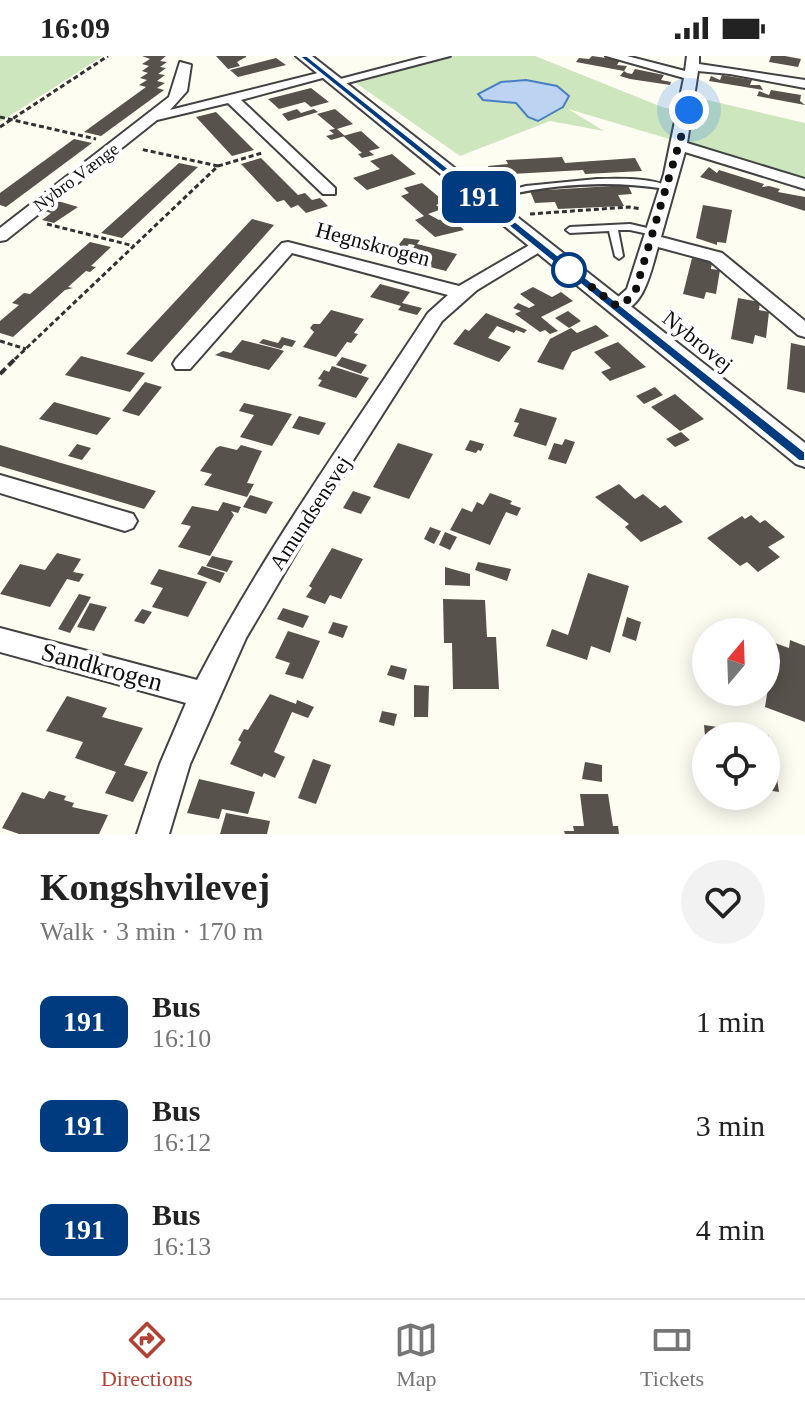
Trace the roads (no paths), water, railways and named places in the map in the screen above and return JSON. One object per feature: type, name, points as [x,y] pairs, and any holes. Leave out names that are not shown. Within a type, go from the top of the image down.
[{"type":"street","name":"Nybrovej","points":[[303,56],[805,457]]},
{"type":"street","points":[[331,78],[444,56]]},
{"type":"street","points":[[612,56],[730,70],[805,84]]},
{"type":"street","name":"Nybro Vænge","points":[[0,236],[153,119],[180,91],[185,65]]},
{"type":"street","points":[[617,306],[629,299],[636,289],[680,146],[689,110],[692,67]]},
{"type":"street","name":"Nybro Vænge","points":[[153,119],[231,98],[331,78]]},
{"type":"street","points":[[231,98],[329,191]]},
{"type":"street","points":[[680,146],[805,184]]},
{"type":"street","points":[[652,236],[716,257],[805,331]]},
{"type":"street","name":"Hegnskrogen","points":[[183,364],[288,247],[459,292]]},
{"type":"street","name":"Amundsensvej","points":[[153,834],[172,775],[204,695],[256,596],[435,317],[459,292],[488,272],[539,247]]},
{"type":"street","points":[[0,484],[125,521]]},
{"type":"street","name":"Sandkrogen","points":[[0,640],[204,695]]},
{"type":"lane","points":[[481,199],[524,187],[630,181],[666,187]]},
{"type":"lane","points":[[570,230],[613,228],[652,236]]},
{"type":"lane","points":[[613,228],[619,256]]},
{"type":"water","points":[[526,80],[557,86],[569,96],[563,107],[538,121],[528,117],[516,103],[483,100],[478,94],[501,82]]}]
